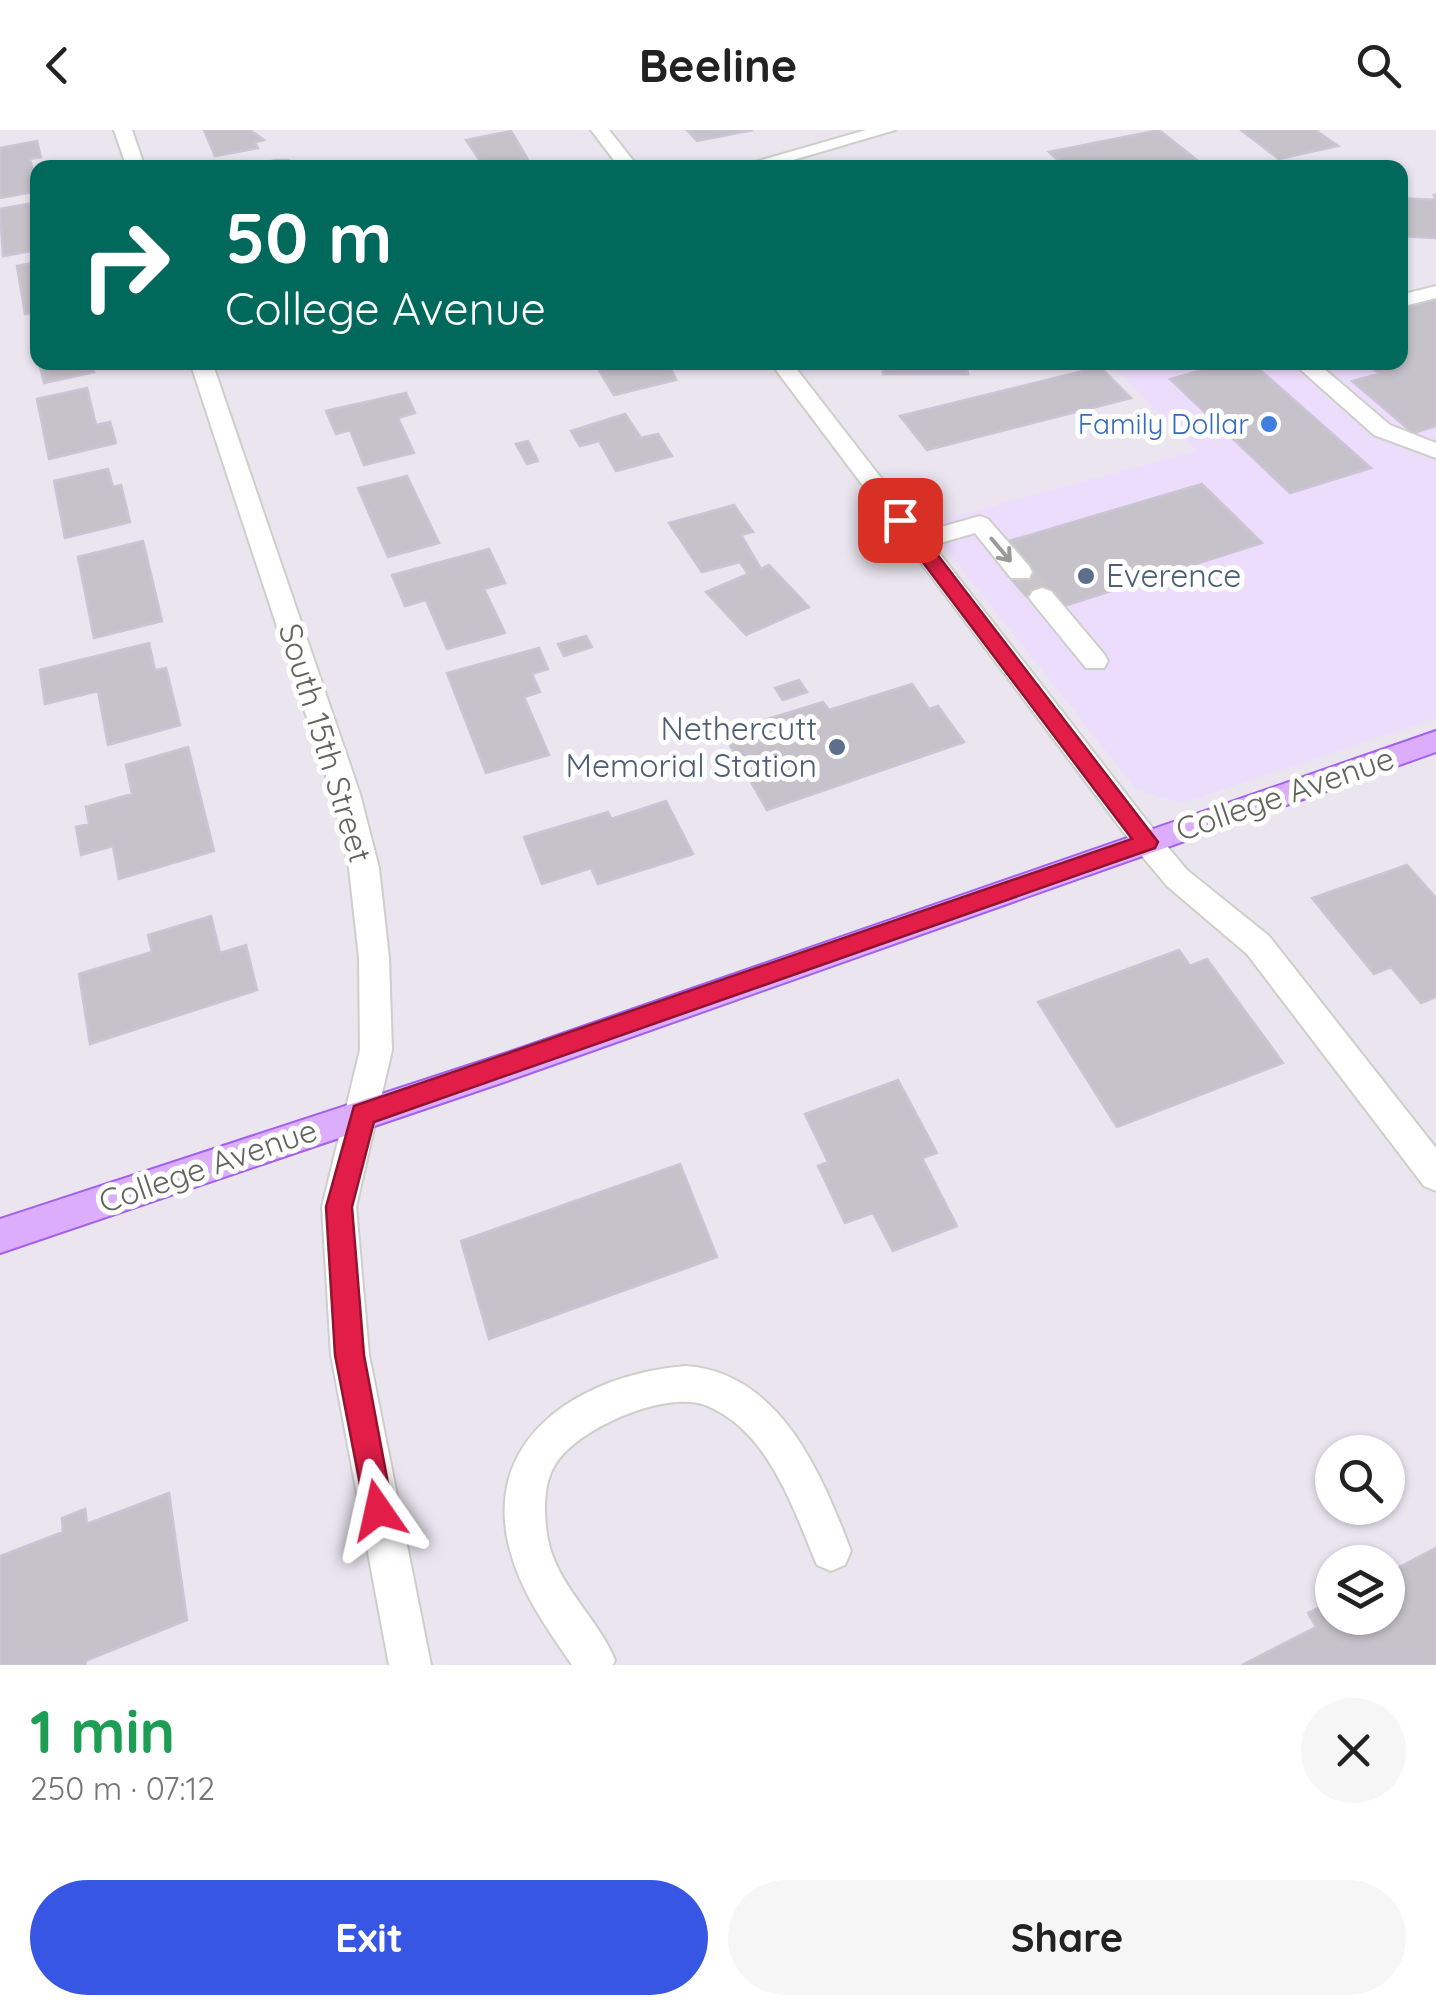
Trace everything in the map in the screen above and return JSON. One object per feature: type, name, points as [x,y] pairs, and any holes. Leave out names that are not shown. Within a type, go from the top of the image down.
[{"type":"main road","name":"College Avenue","points":[[0,1236],[1436,742]]},
{"type":"street","points":[[123,130],[133,160]]},
{"type":"street","points":[[600,130],[624,160]]},
{"type":"street","points":[[773,160],[886,130]]},
{"type":"street","points":[[1408,299],[1436,292]]},
{"type":"street","name":"South 15th Street","points":[[204,370],[346,794],[364,868],[374,958],[376,1050],[339,1207],[350,1355],[410,1665]]},
{"type":"street","points":[[786,370],[1147,842],[1177,878],[1258,945],[1436,1175]]},
{"type":"street","points":[[1311,370],[1382,430],[1436,451]]},
{"type":"street","points":[[917,542],[980,524],[1020,572]]},
{"type":"street","points":[[1042,598],[1094,662]]},
{"type":"street","points":[[594,1660],[546,1588],[528,1541],[526,1488],[543,1447],[579,1417],[625,1395],[708,1386],[755,1415],[788,1455],[831,1551]]},
{"type":"shaded area","points":[[1436,292],[1436,718],[1181,803],[1137,790],[926,524],[1196,451],[1116,370],[1408,370],[1408,346]]},
{"type":"building","points":[[204,130],[250,130],[264,140],[255,142],[258,148],[215,156]]},
{"type":"building","points":[[687,130],[753,130],[697,141]]},
{"type":"building","points":[[1159,130],[1197,160],[1058,160],[1049,152]]},
{"type":"building","points":[[1241,130],[1315,130],[1338,146],[1279,159]]},
{"type":"building","points":[[511,131],[528,160],[480,160],[466,140]]},
{"type":"building","points":[[37,141],[41,157],[30,159],[30,192],[0,198],[0,148]]},
{"type":"building","points":[[1408,198],[1436,200],[1436,238],[1408,236]]},
{"type":"building","points":[[30,203],[30,251],[3,256],[0,209]]},
{"type":"building","points":[[30,264],[30,313],[25,314],[17,266]]},
{"type":"building","points":[[1436,298],[1436,426],[1413,433],[1352,381],[1379,374],[1374,370],[1408,370],[1408,305]]},
{"type":"building","points":[[41,370],[94,372],[44,383]]},
{"type":"building","points":[[599,370],[672,370],[676,380],[614,395]]},
{"type":"building","points":[[883,370],[967,370],[968,374],[883,374]]},
{"type":"building","points":[[1088,370],[1103,370],[1131,398],[927,450],[900,416]]},
{"type":"building","name":"Family Dollar","points":[[1202,370],[1260,370],[1371,468],[1290,493],[1170,379]]},
{"type":"building","points":[[87,388],[96,425],[110,422],[116,443],[49,459],[37,399]]},
{"type":"building","points":[[406,393],[415,413],[398,418],[414,453],[364,465],[350,430],[336,434],[326,411]]},
{"type":"building","points":[[625,414],[641,438],[658,434],[672,456],[616,471],[599,441],[580,446],[571,431]]},
{"type":"building","points":[[528,441],[538,461],[527,464],[516,444]]},
{"type":"building","points":[[108,469],[113,487],[121,485],[130,522],[65,538],[54,481]]},
{"type":"building","points":[[407,476],[439,543],[388,557],[358,488]]},
{"type":"building","points":[[1202,484],[1262,543],[1064,606],[1054,594],[1031,601],[1009,575],[1032,568],[1009,541]]},
{"type":"building","points":[[734,505],[753,532],[741,535],[761,569],[769,565],[809,607],[746,635],[706,592],[748,574],[740,562],[702,572],[669,523]]},
{"type":"building","points":[[143,541],[162,621],[94,638],[78,557]]},
{"type":"building","points":[[489,549],[505,583],[484,589],[505,633],[447,649],[426,600],[405,606],[392,575]]},
{"type":"building","points":[[586,636],[592,647],[564,656],[558,644]]},
{"type":"building","points":[[149,643],[155,670],[166,668],[180,725],[108,745],[98,691],[45,704],[40,670]]},
{"type":"building","points":[[539,648],[548,669],[532,674],[540,692],[524,697],[549,755],[486,773],[447,673]]},
{"type":"building","points":[[799,680],[807,692],[783,700],[775,688]]},
{"type":"building","points":[[912,684],[929,709],[938,706],[964,742],[767,810],[723,733],[823,702],[829,710]]},
{"type":"building","points":[[188,747],[214,851],[119,879],[113,846],[81,855],[76,827],[89,824],[86,807],[132,794],[126,765]]},
{"type":"building","points":[[666,801],[693,854],[598,884],[591,868],[542,884],[524,837],[608,812],[611,819]]},
{"type":"building","points":[[1407,865],[1436,898],[1436,997],[1421,1003],[1391,967],[1374,974],[1312,898]]},
{"type":"building","points":[[211,916],[220,953],[246,945],[257,990],[90,1044],[79,974],[152,952],[148,935]]},
{"type":"building","points":[[1179,950],[1190,966],[1207,959],[1283,1063],[1117,1127],[1038,1002]]},
{"type":"building","points":[[898,1080],[937,1153],[922,1158],[957,1226],[893,1251],[873,1213],[845,1223],[818,1166],[828,1162],[805,1114]]},
{"type":"building","points":[[680,1164],[717,1257],[489,1339],[461,1241]]},
{"type":"building","points":[[169,1493],[187,1620],[85,1661],[86,1665],[0,1665],[0,1556],[63,1532],[62,1518],[85,1509],[87,1524]]},
{"type":"building","points":[[1436,1548],[1436,1665],[1242,1665],[1315,1628],[1315,1635],[1405,1635],[1405,1564]]},
{"type":"tunnel","points":[[1020,572],[1042,597]]},
{"type":"place","name":"Family Dollar","points":[[1269,424]]},
{"type":"place","name":"Everence","points":[[1086,576]]},
{"type":"place","name":"Nethercutt Memorial Station","points":[[837,747]]},
{"type":"route","points":[[378,1510],[350,1355],[339,1207],[363,1114],[1147,842],[900,520]]}]
